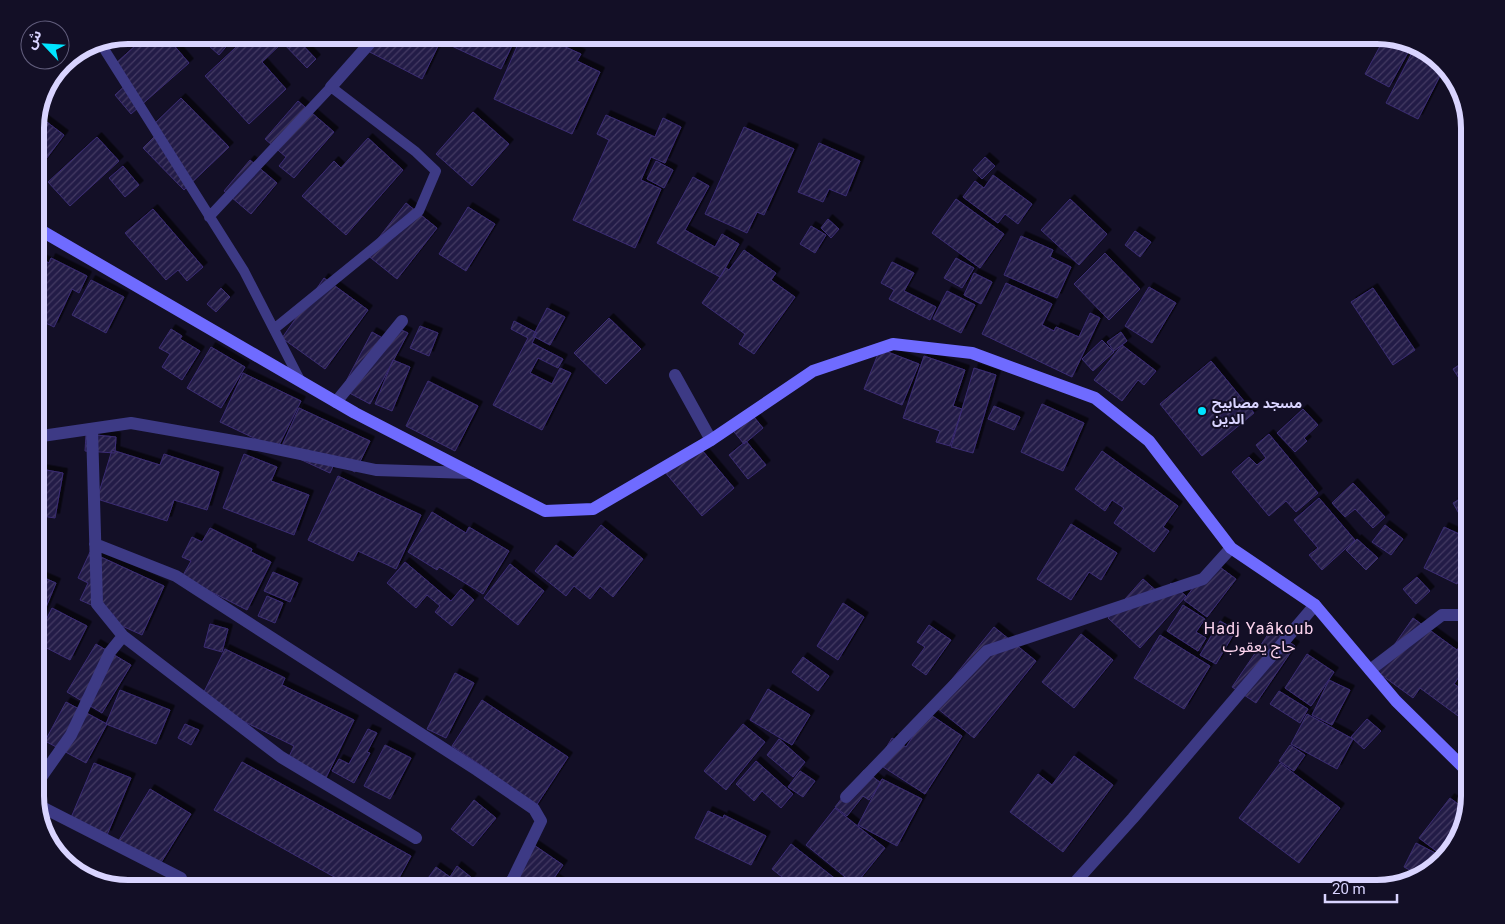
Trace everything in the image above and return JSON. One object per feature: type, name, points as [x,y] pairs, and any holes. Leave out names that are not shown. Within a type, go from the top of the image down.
[{"type":"street","points":[[331,87],[369,44]]},
{"type":"street","points":[[44,231],[336,402],[545,511],[593,509],[711,440],[813,371],[893,344],[972,353],[1096,398],[1149,441],[1231,548],[1315,605],[1396,701],[1461,765]]},
{"type":"street","points":[[336,402],[402,321]]},
{"type":"street","points":[[674,374],[711,440]]},
{"type":"street","points":[[44,436],[131,423],[257,445],[376,470],[471,473]]},
{"type":"street","points":[[92,429],[97,604],[123,636],[281,757],[416,838]]},
{"type":"street","points":[[95,544],[176,576],[477,770],[534,809],[541,821],[512,880]]},
{"type":"street","points":[[846,797],[987,651],[1203,578],[1231,548]]},
{"type":"street","points":[[1078,880],[1315,605]]},
{"type":"street","points":[[1370,670],[1442,615],[1461,615]]},
{"type":"street","points":[[44,773],[71,735],[110,652],[123,636]]},
{"type":"street","points":[[45,809],[181,878]]},
{"type":"lane","points":[[104,47],[244,272],[301,382]]},
{"type":"lane","points":[[209,216],[331,87],[416,152],[436,171],[419,211],[274,329]]},
{"type":"building","points":[[137,44],[173,44],[189,63],[131,114],[115,95],[130,81],[115,64]]},
{"type":"building","points":[[207,44],[228,44],[219,55]]},
{"type":"building","points":[[239,44],[281,44],[262,62],[286,89],[249,124],[205,76]]},
{"type":"building","points":[[284,44],[302,44],[316,59],[307,68]]},
{"type":"building","points":[[364,44],[434,44],[438,46],[422,79],[362,48]]},
{"type":"building","points":[[447,44],[513,44],[501,69]]},
{"type":"building","points":[[518,44],[559,44],[581,54],[577,61],[600,72],[572,134],[494,99]]},
{"type":"building","points":[[1381,44],[1389,44],[1409,50],[1389,87],[1365,74]]},
{"type":"building","points":[[1413,51],[1429,61],[1441,73],[1418,119],[1386,103]]},
{"type":"building","points":[[181,98],[229,147],[184,190],[143,148],[157,134],[151,127]]},
{"type":"building","points":[[298,101],[334,132],[294,178],[279,166],[286,157],[265,139]]},
{"type":"building","points":[[473,112],[509,144],[472,186],[436,154]]},
{"type":"building","points":[[606,115],[655,137],[663,118],[681,127],[665,163],[651,157],[641,180],[661,189],[635,248],[573,220],[609,140],[597,134]]},
{"type":"building","points":[[44,120],[64,135],[44,162]]},
{"type":"building","points":[[744,127],[794,149],[764,215],[757,212],[747,233],[705,214]]},
{"type":"building","points":[[97,137],[119,161],[70,206],[48,182]]},
{"type":"building","points":[[368,138],[403,170],[346,235],[302,196],[334,161],[341,168]]},
{"type":"building","points":[[819,143],[860,161],[846,196],[829,189],[823,202],[798,192]]},
{"type":"building","points":[[985,157],[995,166],[982,179],[973,170]]},
{"type":"building","points":[[250,160],[277,183],[251,214],[224,191]]},
{"type":"building","points":[[656,161],[673,170],[664,188],[647,179]]},
{"type":"building","points":[[123,166],[139,185],[125,197],[109,178]]},
{"type":"building","points":[[993,175],[1032,204],[1018,224],[1005,214],[998,223],[963,197],[975,181],[984,188]]},
{"type":"building","points":[[693,177],[709,186],[685,230],[715,247],[722,234],[739,244],[720,277],[657,243]]},
{"type":"building","points":[[956,199],[1004,234],[980,268],[932,233]]},
{"type":"building","points":[[1070,199],[1107,234],[1079,265],[1041,230]]},
{"type":"building","points":[[406,203],[437,228],[397,279],[366,254]]},
{"type":"building","points":[[468,207],[495,224],[466,271],[439,254]]},
{"type":"building","points":[[153,209],[203,267],[187,281],[178,270],[166,280],[125,233]]},
{"type":"building","points":[[828,219],[839,229],[831,238],[821,228]]},
{"type":"building","points":[[811,226],[826,235],[815,253],[800,244]]},
{"type":"building","points":[[1135,231],[1151,242],[1140,257],[1125,245]]},
{"type":"building","points":[[1021,236],[1053,250],[1050,257],[1071,267],[1057,298],[1004,275]]},
{"type":"building","points":[[744,250],[776,273],[771,280],[795,297],[754,354],[739,344],[745,334],[702,303],[726,268],[729,270]]},
{"type":"building","points":[[1105,253],[1140,289],[1109,320],[1074,284]]},
{"type":"building","points":[[51,258],[87,276],[79,293],[72,289],[54,327],[44,322],[44,260],[49,263]]},
{"type":"building","points":[[956,258],[974,268],[962,288],[944,278]]},
{"type":"building","points":[[892,262],[914,273],[904,291],[936,307],[930,320],[889,299],[894,290],[881,283]]},
{"type":"building","points":[[974,273],[992,282],[981,304],[964,295]]},
{"type":"building","points":[[324,278],[368,310],[325,369],[282,338]]},
{"type":"building","points":[[91,280],[124,297],[106,333],[72,315]]},
{"type":"building","points":[[1006,283],[1052,304],[1042,325],[1054,331],[1056,327],[1079,337],[1090,313],[1100,318],[1072,377],[982,334]]},
{"type":"building","points":[[1149,287],[1176,303],[1152,343],[1125,326]]},
{"type":"building","points":[[221,288],[230,297],[216,312],[207,304]]},
{"type":"building","points":[[1373,288],[1415,350],[1393,365],[1351,302]]},
{"type":"building","points":[[947,291],[975,305],[961,333],[933,319]]},
{"type":"building","points":[[547,308],[565,317],[550,345],[533,336]]},
{"type":"building","points":[[609,318],[641,349],[606,384],[574,353]]},
{"type":"building","points":[[514,321],[537,333],[532,343],[563,359],[558,368],[538,358],[530,373],[552,384],[560,368],[571,373],[542,430],[493,405],[528,338],[511,329]]},
{"type":"building","points":[[393,326],[408,333],[370,404],[342,389],[372,332],[386,340]]},
{"type":"building","points":[[420,326],[438,333],[429,356],[410,348]]},
{"type":"building","points":[[171,329],[182,336],[180,339],[200,351],[182,380],[162,367],[170,354],[159,348]]},
{"type":"building","points":[[1121,332],[1127,341],[1114,351],[1107,342]]},
{"type":"building","points":[[1102,340],[1114,352],[1093,371],[1082,359]]},
{"type":"building","points":[[1122,345],[1156,371],[1144,385],[1138,380],[1122,401],[1094,380]]},
{"type":"building","points":[[211,347],[245,367],[221,408],[187,388]]},
{"type":"building","points":[[880,349],[919,364],[902,405],[864,389]]},
{"type":"building","points":[[924,356],[965,370],[953,406],[962,409],[950,446],[936,442],[940,431],[903,418]]},
{"type":"building","points":[[393,360],[410,367],[392,411],[375,404]]},
{"type":"building","points":[[1211,361],[1254,413],[1202,456],[1160,404]]},
{"type":"building","points":[[1461,364],[1461,381],[1453,369]]},
{"type":"building","points":[[974,368],[996,375],[973,453],[951,447]]},
{"type":"building","points":[[243,373],[301,401],[277,449],[220,422]]},
{"type":"building","points":[[428,381],[478,406],[455,451],[406,426]]},
{"type":"building","points":[[1042,404],[1084,423],[1063,471],[1021,452]]},
{"type":"building","points":[[994,406],[1020,417],[1014,430],[988,419]]},
{"type":"building","points":[[299,408],[370,441],[355,472],[335,462],[330,473],[280,450]]},
{"type":"building","points":[[1303,409],[1318,425],[1304,438],[1307,441],[1295,452],[1277,433]]},
{"type":"building","points":[[749,411],[763,428],[744,444],[730,427]]},
{"type":"building","points":[[86,434],[116,437],[115,453],[85,451]]},
{"type":"building","points":[[1269,434],[1318,493],[1296,512],[1286,501],[1269,516],[1232,472],[1249,457],[1257,465],[1266,458],[1256,445]]},
{"type":"building","points":[[746,441],[766,465],[748,479],[729,455]]},
{"type":"building","points":[[696,443],[734,488],[702,516],[664,471]]},
{"type":"building","points":[[112,450],[160,465],[164,454],[219,472],[207,510],[174,500],[167,521],[97,499]]},
{"type":"building","points":[[1102,451],[1178,506],[1163,527],[1169,531],[1154,552],[1114,523],[1124,508],[1112,500],[1105,511],[1075,489]]},
{"type":"building","points":[[244,454],[277,467],[271,481],[309,495],[294,535],[223,508]]},
{"type":"building","points":[[44,470],[63,473],[55,518],[44,516]]},
{"type":"building","points":[[338,476],[421,515],[396,569],[358,551],[353,561],[308,540]]},
{"type":"building","points":[[1353,483],[1385,517],[1373,528],[1355,509],[1345,517],[1332,503]]},
{"type":"building","points":[[1319,498],[1355,540],[1322,570],[1309,555],[1318,548],[1294,520]]},
{"type":"building","points":[[1461,498],[1461,517],[1453,503]]},
{"type":"building","points":[[432,512],[466,533],[469,527],[509,551],[483,594],[439,567],[437,570],[408,552]]},
{"type":"building","points":[[1071,524],[1117,553],[1101,580],[1089,572],[1071,600],[1037,579]]},
{"type":"building","points":[[601,525],[643,559],[613,597],[600,586],[590,599],[574,586],[566,596],[535,571],[556,545],[573,558]]},
{"type":"building","points":[[1385,525],[1403,539],[1391,555],[1372,542]]},
{"type":"building","points":[[1444,527],[1461,535],[1461,576],[1457,584],[1424,568]]},
{"type":"building","points":[[210,528],[252,549],[251,552],[271,562],[247,610],[182,577],[191,561],[182,557],[192,537],[202,542]]},
{"type":"building","points":[[1357,539],[1378,558],[1366,570],[1346,550]]},
{"type":"building","points":[[90,552],[164,586],[142,635],[111,621],[114,615],[80,600],[88,583],[78,578]]},
{"type":"building","points":[[405,562],[451,601],[461,589],[474,600],[452,626],[435,612],[440,606],[427,595],[416,608],[387,583]]},
{"type":"building","points":[[1213,562],[1236,579],[1207,617],[1184,600]]},
{"type":"building","points":[[510,564],[544,591],[518,625],[484,598]]},
{"type":"building","points":[[273,572],[298,583],[290,602],[264,591]]},
{"type":"building","points":[[1417,577],[1430,591],[1416,604],[1403,589]]},
{"type":"building","points":[[44,578],[56,583],[44,612]]},
{"type":"building","points":[[1143,579],[1160,594],[1171,583],[1186,596],[1140,648],[1108,618]]},
{"type":"building","points":[[267,596],[283,603],[275,623],[258,616]]},
{"type":"building","points":[[843,603],[864,617],[838,660],[817,646]]},
{"type":"building","points":[[1183,605],[1205,619],[1196,632],[1206,638],[1198,651],[1167,631]]},
{"type":"building","points":[[52,608],[87,626],[70,660],[44,647],[44,624]]},
{"type":"building","points":[[1413,618],[1457,650],[1461,645],[1461,674],[1454,684],[1461,689],[1461,718],[1420,688],[1413,698],[1376,671]]},
{"type":"building","points":[[1220,621],[1236,630],[1216,664],[1200,655]]},
{"type":"building","points":[[210,624],[228,629],[222,652],[204,647]]},
{"type":"building","points":[[929,625],[951,640],[926,675],[912,665],[925,647],[917,642]]},
{"type":"building","points":[[994,627],[1036,661],[974,738],[932,704]]},
{"type":"building","points":[[1271,630],[1295,646],[1256,703],[1232,687]]},
{"type":"building","points":[[1081,634],[1113,660],[1074,708],[1042,682]]},
{"type":"building","points":[[1160,635],[1210,666],[1184,709],[1134,678]]},
{"type":"building","points":[[96,644],[131,665],[102,713],[67,692]]},
{"type":"building","points":[[225,649],[285,678],[282,685],[354,720],[323,784],[285,765],[294,746],[200,700]]},
{"type":"building","points":[[1307,654],[1334,672],[1311,706],[1285,688]]},
{"type":"building","points":[[803,657],[829,676],[818,691],[792,672]]},
{"type":"building","points":[[455,673],[474,683],[446,738],[427,729]]},
{"type":"building","points":[[1329,680],[1350,690],[1332,725],[1312,715]]},
{"type":"building","points":[[768,689],[810,715],[792,745],[750,720]]},
{"type":"building","points":[[120,690],[170,710],[156,744],[106,724]]},
{"type":"building","points":[[1279,691],[1308,709],[1300,723],[1270,704]]},
{"type":"building","points":[[482,700],[568,757],[534,809],[484,776],[488,770],[452,746]]},
{"type":"building","points":[[66,702],[107,724],[86,763],[45,741]]},
{"type":"building","points":[[928,713],[962,736],[925,794],[877,763],[892,738],[906,747]]},
{"type":"building","points":[[1307,714],[1353,739],[1337,769],[1291,744]]},
{"type":"building","points":[[1367,719],[1381,731],[1364,749],[1351,737]]},
{"type":"building","points":[[185,724],[199,730],[191,745],[178,738]]},
{"type":"building","points":[[743,724],[765,742],[726,790],[704,771]]},
{"type":"building","points":[[368,729],[377,733],[367,752],[370,753],[354,783],[332,771],[339,759],[349,764]]},
{"type":"building","points":[[779,739],[805,762],[793,777],[767,755]]},
{"type":"building","points":[[385,745],[411,758],[390,799],[364,786]]},
{"type":"building","points":[[1290,745],[1305,755],[1294,771],[1279,761]]},
{"type":"building","points":[[1074,756],[1113,785],[1063,852],[1010,812],[1038,774],[1052,785]]},
{"type":"building","points":[[756,761],[793,794],[781,808],[762,791],[754,801],[736,784]]},
{"type":"building","points":[[242,762],[411,856],[398,880],[340,880],[214,810]]},
{"type":"building","points":[[94,763],[131,778],[107,835],[70,820]]},
{"type":"building","points":[[1280,763],[1340,808],[1299,863],[1239,818]]},
{"type":"building","points":[[864,770],[881,783],[869,800],[863,796],[847,816],[835,807]]},
{"type":"building","points":[[800,771],[815,781],[803,797],[788,787]]},
{"type":"building","points":[[882,779],[922,799],[897,846],[858,825]]},
{"type":"building","points":[[150,789],[191,814],[157,869],[116,845]]},
{"type":"building","points":[[1450,798],[1461,806],[1455,829],[1439,853],[1419,838]]},
{"type":"building","points":[[474,800],[496,818],[473,846],[451,829]]},
{"type":"building","points":[[835,808],[885,848],[859,880],[849,880],[806,845]]},
{"type":"building","points":[[708,811],[723,818],[724,815],[766,836],[751,865],[695,838]]},
{"type":"building","points":[[531,843],[563,865],[554,878],[557,880],[505,880]]},
{"type":"building","points":[[1416,843],[1438,855],[1429,863],[1414,872],[1404,867]]},
{"type":"building","points":[[791,844],[837,880],[786,880],[772,869]]},
{"type":"building","points":[[457,866],[472,878],[471,880],[427,880],[436,867],[450,877]]},
{"type":"place","name":"مسجد مصابيح الدين","points":[[1202,411]]},
{"type":"district","name":"Hadj Yaâkoub حاج يعقوب","points":[[1259,637]]}]
